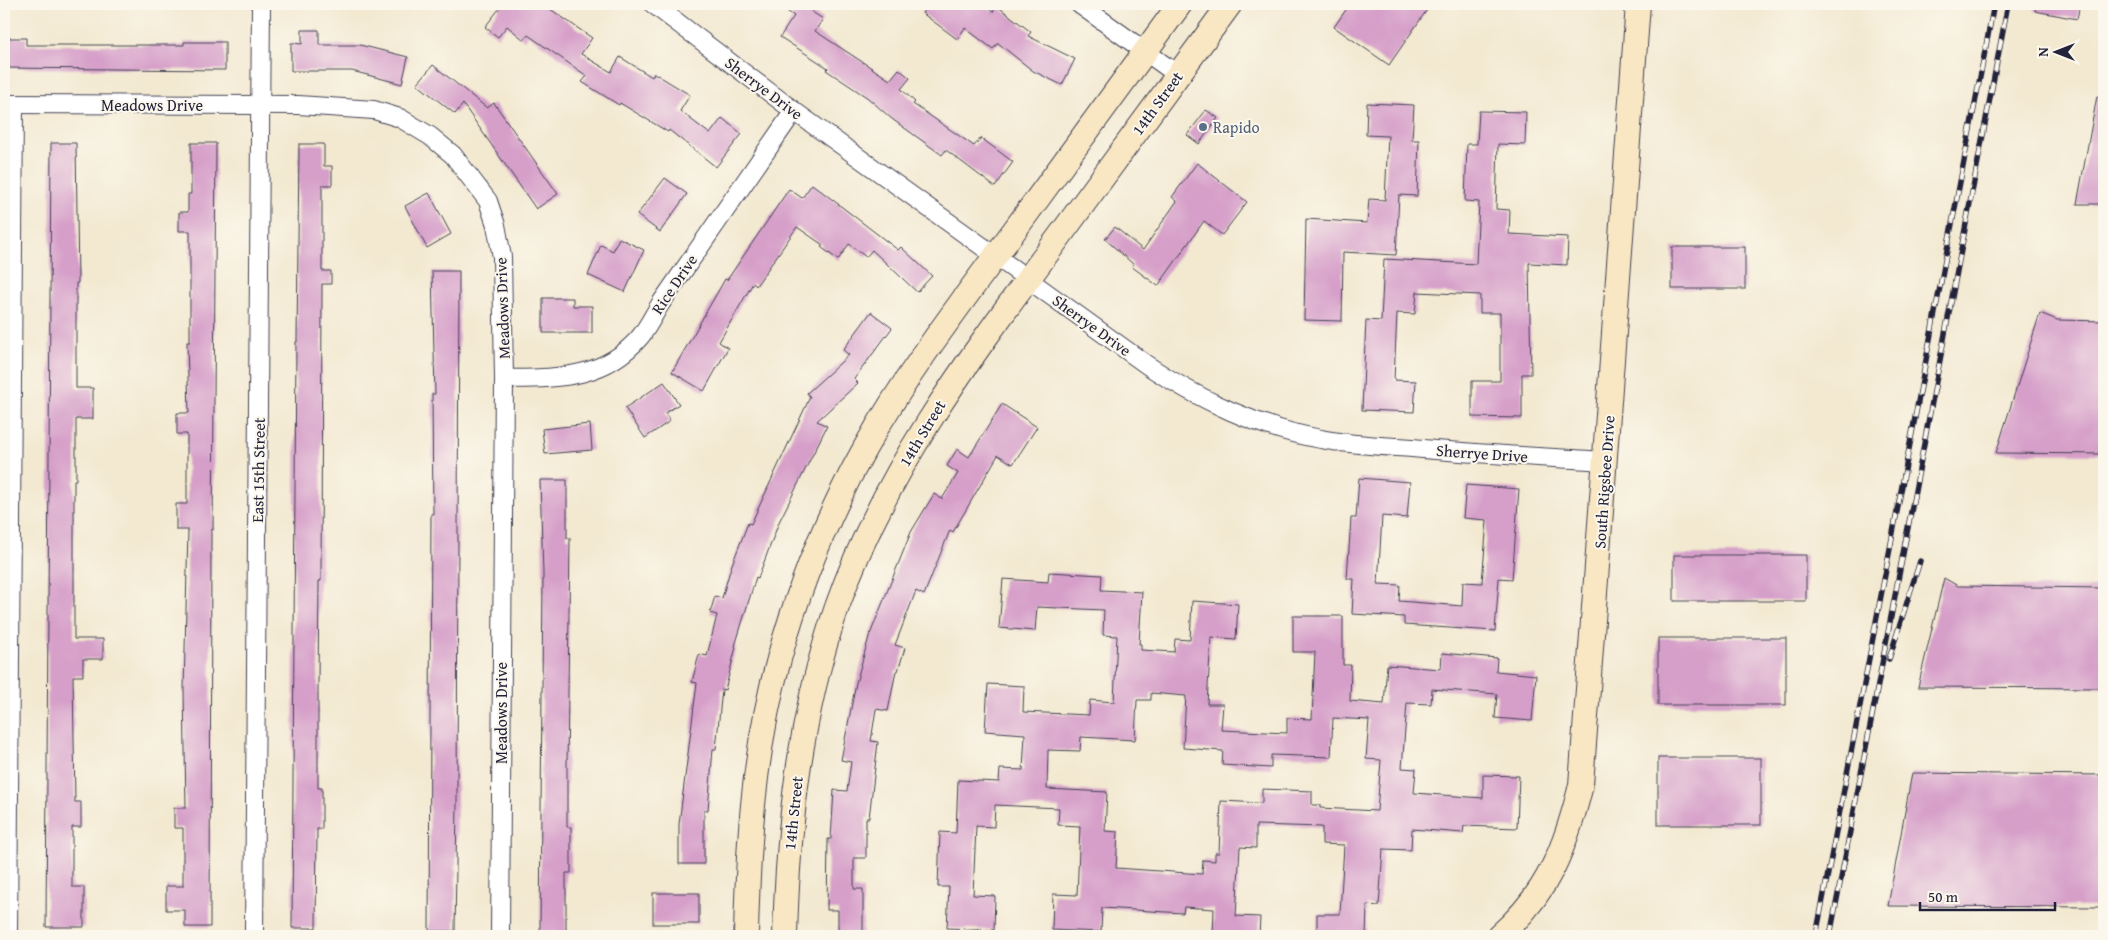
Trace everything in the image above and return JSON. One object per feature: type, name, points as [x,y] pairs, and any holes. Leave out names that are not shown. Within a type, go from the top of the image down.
[{"type":"main road","points":[[746,936],[750,819],[758,754],[779,658],[809,568],[842,492],[877,428],[916,365],[1180,4]]},
{"type":"main road","name":"14th Street","points":[[785,936],[788,856],[797,770],[815,681],[837,606],[864,542],[915,442],[950,386],[1230,4]]},
{"type":"main road","name":"South Rigsbee Drive","points":[[1499,936],[1513,925],[1552,871],[1565,844],[1581,785],[1638,4]]},
{"type":"street","name":"East 15th Street","points":[[254,936],[261,4]]},
{"type":"street","name":"Sherrye Drive","points":[[653,4],[794,111],[1028,279],[1178,386],[1209,401],[1280,429],[1320,439],[1353,444],[1606,461]]},
{"type":"street","points":[[1079,4],[1178,75]]},
{"type":"street","name":"Meadows Drive","points":[[9,104],[298,105],[374,110],[400,118],[430,136],[453,155],[488,201],[496,225],[502,258],[504,379],[500,936]]},
{"type":"street","points":[[8,936],[9,104]]},
{"type":"street","name":"Rice Drive","points":[[504,379],[565,378],[596,370],[629,348],[642,335],[666,296],[794,111]]},
{"type":"building","points":[[503,4],[543,4],[592,38],[581,54],[611,72],[620,57],[652,77],[654,73],[690,95],[680,111],[710,134],[722,118],[742,134],[716,167],[669,130],[668,132],[620,103],[619,105],[582,82],[587,76],[528,35],[524,40],[507,26],[498,37],[485,27]]},
{"type":"building","points":[[777,4],[817,4],[812,12],[823,19],[815,31],[890,80],[899,69],[910,78],[901,89],[915,102],[913,104],[974,146],[981,138],[1013,162],[995,187],[946,150],[942,155],[892,119],[868,98],[826,70],[828,68],[780,37],[794,16]]},
{"type":"building","points":[[929,4],[982,4],[993,12],[997,6],[1031,32],[1028,36],[1075,59],[1062,85],[1033,71],[998,43],[993,49],[965,28],[957,39],[922,13]]},
{"type":"building","points":[[1350,4],[1431,4],[1389,65],[1334,27]]},
{"type":"building","points":[[2036,4],[2080,4],[2077,19],[2035,11]]},
{"type":"building","points":[[302,30],[319,30],[319,45],[360,45],[408,57],[402,84],[352,71],[291,71],[291,43],[302,44]]},
{"type":"building","points":[[4,38],[26,38],[26,45],[184,45],[184,42],[225,42],[225,70],[4,68]]},
{"type":"building","points":[[433,65],[487,108],[494,103],[558,194],[536,209],[463,104],[455,114],[417,84]]},
{"type":"building","points":[[2097,96],[2104,97],[2104,204],[2077,204]]},
{"type":"building","points":[[1367,103],[1414,105],[1412,140],[1419,140],[1417,196],[1399,195],[1396,255],[1343,252],[1342,321],[1304,320],[1306,219],[1367,223],[1369,199],[1385,200],[1388,136],[1366,135]]},
{"type":"building","name":"Rapido","points":[[1206,110],[1218,118],[1199,144],[1187,135]]},
{"type":"building","points":[[1479,111],[1526,112],[1525,145],[1498,144],[1496,209],[1510,210],[1509,234],[1568,237],[1567,265],[1529,263],[1531,374],[1522,374],[1522,418],[1472,417],[1472,381],[1500,381],[1500,313],[1480,313],[1480,295],[1417,292],[1415,314],[1397,313],[1394,380],[1416,381],[1414,412],[1362,410],[1366,320],[1381,321],[1384,259],[1476,264],[1479,202],[1465,201],[1467,144],[1477,144]]},
{"type":"building","points":[[51,143],[76,143],[78,283],[76,283],[76,388],[93,388],[93,419],[76,419],[76,480],[74,480],[74,639],[103,639],[103,659],[83,659],[83,676],[73,676],[75,802],[81,802],[81,827],[72,827],[72,887],[84,887],[84,927],[46,927]]},
{"type":"building","points":[[191,143],[216,143],[213,530],[211,530],[210,927],[185,927],[185,910],[166,910],[166,886],[183,886],[183,828],[174,828],[174,808],[186,808],[184,689],[188,530],[176,530],[176,504],[187,504],[187,434],[177,434],[177,413],[189,413],[187,342],[190,342],[190,231],[179,231],[179,212],[188,212],[188,194],[191,194]]},
{"type":"building","points":[[299,144],[324,144],[324,166],[332,166],[332,185],[322,185],[322,271],[331,271],[331,284],[322,284],[318,788],[322,788],[322,829],[317,829],[316,928],[292,928]]},
{"type":"building","points":[[1197,163],[1247,202],[1222,235],[1204,221],[1158,286],[1131,266],[1133,264],[1105,239],[1115,227],[1143,250],[1177,201],[1172,197]]},
{"type":"building","points":[[665,178],[687,194],[660,232],[637,215]]},
{"type":"building","points":[[812,184],[898,250],[901,247],[932,276],[917,292],[872,250],[866,257],[849,244],[838,260],[821,247],[823,245],[797,227],[756,286],[753,283],[719,342],[728,348],[704,391],[672,372],[725,279],[727,280],[789,189],[802,198]]},
{"type":"building","points":[[429,193],[451,234],[427,248],[405,206]]},
{"type":"building","points":[[619,238],[644,250],[625,292],[588,275],[601,245],[613,251]]},
{"type":"building","points":[[1672,247],[1745,247],[1745,289],[1672,289]]},
{"type":"building","points":[[432,271],[459,271],[455,931],[429,931],[431,514],[433,514],[432,394],[435,394]]},
{"type":"building","points":[[543,298],[573,298],[573,306],[592,306],[592,333],[543,333]]},
{"type":"building","points":[[871,312],[892,328],[854,379],[858,383],[817,421],[827,426],[779,522],[758,578],[756,577],[735,646],[725,690],[722,689],[716,749],[713,749],[708,810],[704,810],[704,864],[679,864],[679,824],[697,683],[692,682],[699,654],[707,656],[717,615],[710,613],[715,596],[722,598],[731,567],[748,523],[751,524],[810,397],[807,393],[849,355],[843,350]]},
{"type":"building","points":[[2040,313],[2057,320],[2104,321],[2104,454],[1996,453]]},
{"type":"building","points":[[664,382],[679,404],[665,413],[670,421],[645,438],[625,408]]},
{"type":"building","points":[[1002,404],[1037,427],[1013,464],[998,455],[953,532],[950,530],[924,595],[916,591],[895,645],[905,648],[898,671],[896,671],[888,711],[876,709],[871,741],[878,742],[869,818],[866,818],[866,858],[854,858],[854,889],[863,889],[863,933],[838,933],[838,910],[827,910],[828,839],[831,839],[834,790],[847,791],[851,762],[841,760],[856,683],[869,637],[911,532],[934,494],[942,499],[958,473],[947,466],[957,449],[969,457]]},
{"type":"building","points":[[590,424],[592,450],[545,454],[542,429]]},
{"type":"building","points":[[1359,478],[1410,482],[1407,518],[1382,516],[1378,584],[1400,585],[1399,601],[1462,606],[1463,582],[1482,583],[1487,520],[1463,518],[1466,485],[1519,489],[1512,579],[1499,578],[1495,631],[1404,625],[1404,617],[1352,614],[1354,579],[1347,579],[1351,518],[1356,518]]},
{"type":"building","points":[[540,480],[567,480],[567,538],[570,538],[567,827],[571,827],[571,873],[566,873],[566,932],[540,932],[543,573]]},
{"type":"building","points":[[1674,555],[1806,555],[1806,601],[1674,601]]},
{"type":"building","points":[[1049,572],[1102,575],[1101,590],[1142,592],[1139,644],[1141,644],[1141,650],[1174,652],[1175,639],[1190,640],[1192,601],[1238,604],[1236,639],[1211,637],[1207,704],[1223,704],[1221,730],[1287,733],[1287,718],[1312,719],[1315,652],[1293,652],[1293,616],[1343,616],[1343,665],[1351,665],[1350,701],[1384,704],[1387,665],[1441,669],[1442,653],[1497,658],[1496,671],[1536,675],[1532,721],[1495,718],[1497,694],[1432,689],[1431,704],[1407,703],[1402,768],[1416,769],[1414,793],[1483,798],[1483,775],[1519,776],[1517,828],[1464,826],[1463,833],[1412,829],[1411,850],[1383,849],[1379,906],[1367,905],[1366,936],[1317,936],[1317,914],[1340,914],[1344,845],[1322,844],[1322,827],[1256,825],[1256,848],[1240,847],[1236,916],[1260,917],[1259,936],[1213,936],[1214,909],[1184,907],[1183,913],[1102,908],[1101,932],[1052,930],[1053,894],[1077,895],[1080,826],[1058,825],[1059,808],[995,805],[994,827],[976,826],[973,895],[995,896],[994,930],[947,928],[949,887],[938,887],[940,832],[956,833],[958,780],[999,782],[1000,769],[1023,770],[1025,734],[985,731],[988,684],[1024,686],[1023,712],[1089,715],[1090,700],[1114,702],[1117,636],[1103,635],[1104,610],[1037,607],[1035,631],[999,628],[1003,579],[1048,582]],"holes":[[[1151,693],[1186,696],[1183,748],[1223,751],[1222,765],[1271,768],[1271,755],[1331,757],[1333,718],[1369,720],[1366,759],[1381,760],[1377,811],[1320,808],[1320,805],[1312,805],[1312,791],[1262,789],[1262,803],[1221,801],[1219,853],[1215,853],[1215,861],[1203,860],[1202,874],[1116,868],[1118,832],[1105,831],[1107,792],[1047,789],[1048,750],[1080,751],[1081,737],[1135,740],[1137,700],[1151,700]]]},
{"type":"building","points":[[1944,578],[1958,586],[2104,588],[2104,688],[1918,687]]},
{"type":"building","points":[[1658,638],[1786,638],[1786,705],[1658,705]]},
{"type":"building","points":[[1658,758],[1761,758],[1761,825],[1658,825]]},
{"type":"building","points":[[1912,773],[2104,775],[2104,907],[1888,906]]},
{"type":"building","points":[[653,893],[699,893],[699,924],[653,924]]},
{"type":"railway","points":[[1816,936],[1994,4]]},
{"type":"railway","points":[[1830,936],[2008,4]]},
{"type":"railway","points":[[1889,659],[1920,561]]},
{"type":"place","name":"Rapido","points":[[1203,127]]}]
